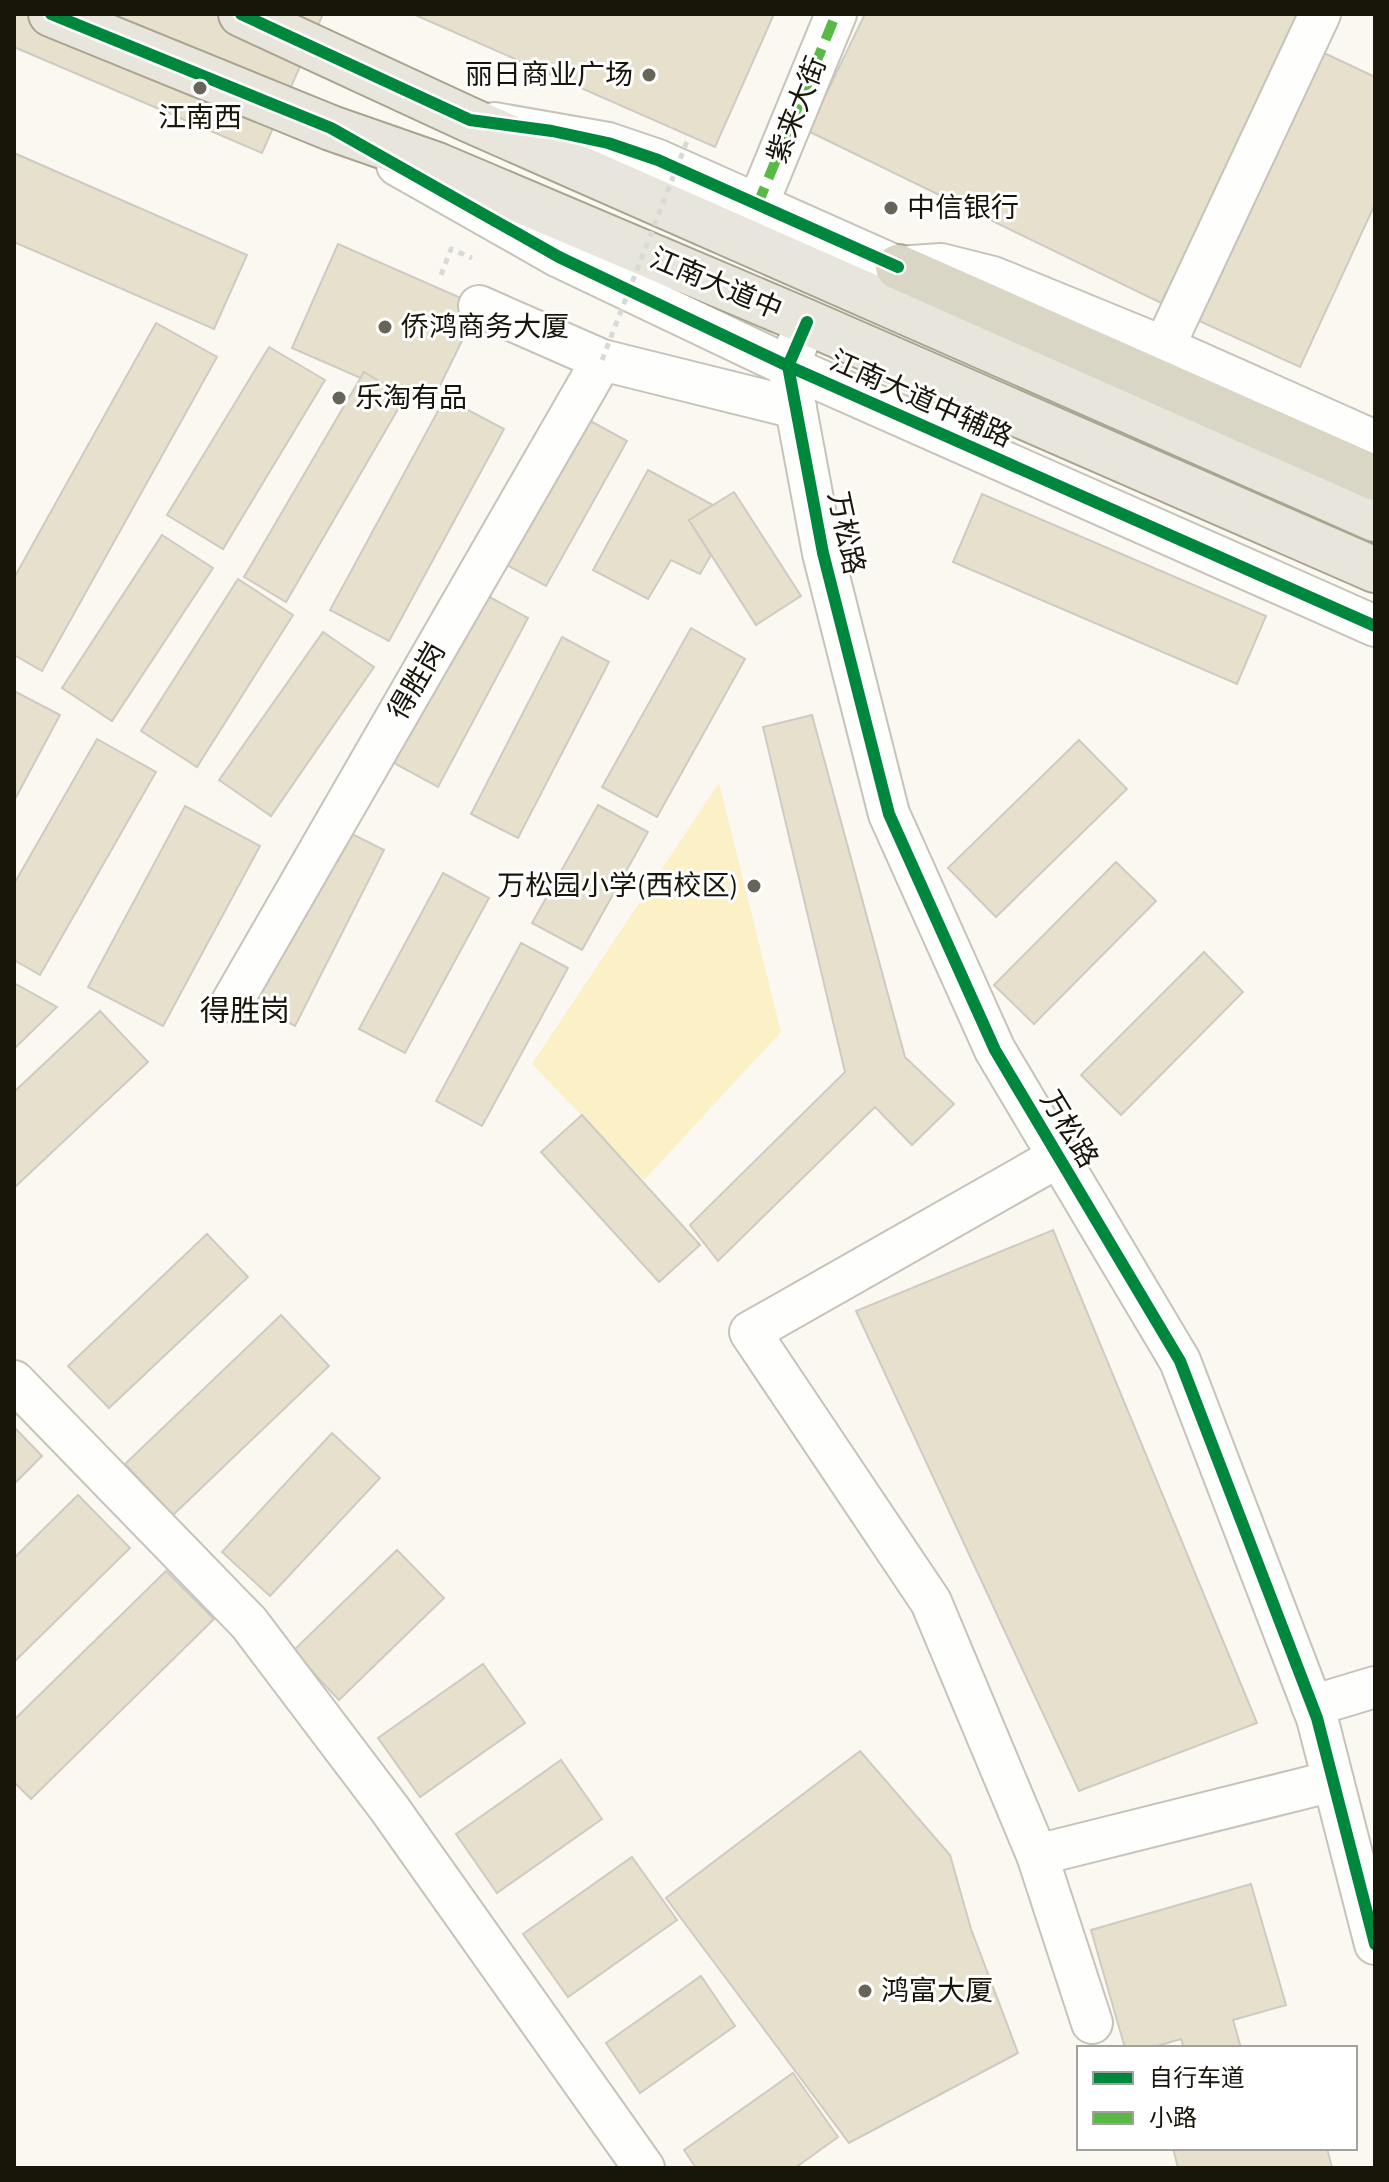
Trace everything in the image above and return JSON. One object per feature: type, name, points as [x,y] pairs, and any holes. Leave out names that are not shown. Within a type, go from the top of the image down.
[{"type":"highway","points":[[890,284],[1305,447],[1375,478]]},
{"type":"main road","name":"江南大道中","points":[[51,14],[331,128],[437,165],[807,322],[1375,570]]},
{"type":"main road","name":"江南大道中","points":[[241,14],[470,120],[890,284],[1375,519]]},
{"type":"street","name":"紫来大街","points":[[757,206],[836,14]]},
{"type":"street","points":[[1164,347],[1320,14]]},
{"type":"street","points":[[470,120],[552,131],[608,143],[658,160],[757,206],[890,284],[941,264],[993,277],[1164,347],[1375,441]]},
{"type":"street","name":"江南大道中辅路","points":[[331,128],[559,257],[788,366],[1375,626]]},
{"type":"street","points":[[479,306],[602,360],[796,408]]},
{"type":"street","points":[[788,366],[807,322]]},
{"type":"street","name":"得胜岗","points":[[232,1002],[602,360]]},
{"type":"street","name":"万松路","points":[[788,366],[823,553],[889,814],[995,1050],[1180,1361],[1312,1706],[1375,1944]]},
{"type":"street","points":[[1058,1157],[750,1332],[931,1602],[1037,1855],[1092,2023]]},
{"type":"street","points":[[14,1381],[249,1623],[389,1808],[644,2168]]},
{"type":"street","points":[[1312,1706],[1375,1687]]},
{"type":"street","points":[[1037,1855],[1333,1781]]},
{"type":"path","points":[[602,360],[689,136]]},
{"type":"path","points":[[441,275],[451,249]]},
{"type":"shaded area","points":[[719,783],[781,1032],[644,1180],[532,1064]]},
{"type":"building","name":"江南西","points":[[14,14],[323,14],[262,153],[14,47]]},
{"type":"building","name":"丽日商业广场","points":[[413,14],[774,14],[715,147]]},
{"type":"building","points":[[865,14],[1303,14],[1161,303],[808,131]]},
{"type":"building","points":[[1320,51],[1375,77],[1375,204],[1300,367],[1195,319]]},
{"type":"building","points":[[14,153],[247,255],[214,329],[14,242]]},
{"type":"building","name":"侨鸿商务大厦","points":[[338,244],[479,306],[429,408],[292,348]]},
{"type":"building","points":[[156,323],[217,357],[42,671],[14,655],[14,578]]},
{"type":"building","points":[[269,347],[325,380],[223,549],[167,515]]},
{"type":"building","points":[[364,372],[405,397],[286,602],[244,577]]},
{"type":"building","points":[[445,398],[504,429],[389,641],[330,610]]},
{"type":"building","points":[[574,412],[627,441],[546,586],[494,558]]},
{"type":"building","points":[[648,470],[713,505],[689,520],[711,555],[700,574],[671,560],[648,599],[593,570]]},
{"type":"building","points":[[734,492],[801,596],[756,625],[689,520]]},
{"type":"building","points":[[982,494],[1266,616],[1237,684],[953,562]]},
{"type":"building","points":[[162,535],[213,568],[112,721],[62,688]]},
{"type":"building","points":[[238,579],[293,615],[197,767],[141,731]]},
{"type":"building","points":[[473,588],[528,618],[438,787],[383,757]]},
{"type":"building","points":[[691,628],[745,659],[657,817],[602,787]]},
{"type":"building","points":[[323,632],[374,667],[271,816],[219,780]]},
{"type":"building","points":[[562,637],[609,662],[518,838],[471,814]]},
{"type":"building","points":[[14,691],[60,715],[14,801]]},
{"type":"building","points":[[812,715],[905,1057],[954,1104],[912,1145],[875,1107],[718,1261],[690,1225],[845,1072],[763,727]]},
{"type":"building","points":[[97,739],[156,772],[40,975],[14,960],[14,884]]},
{"type":"building","points":[[1079,740],[1127,789],[996,917],[948,868]]},
{"type":"building","points":[[598,805],[648,832],[582,950],[532,923]]},
{"type":"building","points":[[185,806],[260,846],[163,1026],[88,987]]},
{"type":"building","points":[[338,827],[384,850],[295,1026],[248,1002]]},
{"type":"building","points":[[1116,862],[1156,901],[1034,1024],[994,985]]},
{"type":"building","points":[[443,873],[489,898],[405,1053],[359,1029]]},
{"type":"building","points":[[521,943],[568,968],[482,1126],[436,1101]]},
{"type":"building","points":[[1204,952],[1243,992],[1121,1115],[1081,1075]]},
{"type":"building","points":[[14,983],[57,1007],[14,1049]]},
{"type":"building","points":[[100,1011],[148,1062],[14,1188],[14,1092]]},
{"type":"building","points":[[582,1115],[700,1245],[659,1282],[541,1152]]},
{"type":"building","points":[[1053,1230],[1257,1723],[1079,1791],[856,1311]]},
{"type":"building","points":[[207,1234],[248,1277],[109,1408],[68,1366]]},
{"type":"building","points":[[281,1315],[329,1366],[173,1515],[125,1464]]},
{"type":"building","points":[[14,1427],[42,1456],[14,1484]]},
{"type":"building","points":[[332,1433],[380,1478],[270,1596],[222,1552]]},
{"type":"building","points":[[78,1495],[130,1548],[14,1662],[14,1558]]},
{"type":"building","points":[[397,1550],[444,1598],[339,1700],[293,1651]]},
{"type":"building","points":[[166,1571],[214,1619],[31,1799],[14,1782],[14,1720]]},
{"type":"building","points":[[483,1664],[525,1723],[420,1797],[378,1738]]},
{"type":"building","name":"鸿富大厦","points":[[860,1751],[950,1855],[971,1929],[1018,2053],[849,2143],[666,1898]]},
{"type":"building","points":[[561,1760],[602,1819],[497,1893],[456,1834]]},
{"type":"building","points":[[632,1857],[677,1920],[568,1997],[523,1934]]},
{"type":"building","points":[[1251,1884],[1286,2005],[1233,2020],[1240,2046],[1183,2046],[1181,2039],[1157,2046],[1124,2046],[1091,1930]]},
{"type":"building","points":[[701,1976],[735,2026],[640,2093],[606,2043]]},
{"type":"building","points":[[793,2073],[838,2137],[795,2168],[696,2168],[684,2150]]},
{"type":"building","points":[[1174,2150],[1328,2150],[1332,2168],[1178,2168]]},
{"type":"marked path","points":[[757,206],[836,14]]},
{"type":"cycle path","points":[[51,14],[331,128],[559,257],[788,366],[1375,626]]},
{"type":"cycle path","points":[[241,14],[470,120],[552,131],[608,143],[658,160],[898,267]]},
{"type":"cycle path","points":[[807,322],[788,366],[823,553],[889,814],[995,1050],[1180,1361],[1317,1718],[1375,1944]]},
{"type":"place","name":"丽日商业广场","points":[[649,75]]},
{"type":"place","name":"江南西","points":[[200,88]]},
{"type":"place","name":"中信银行","points":[[891,208]]},
{"type":"place","name":"侨鸿商务大厦","points":[[385,327]]},
{"type":"place","name":"乐淘有品","points":[[339,398]]},
{"type":"place","name":"万松园小学(西校区)","points":[[754,886]]},
{"type":"place","name":"鸿富大厦","points":[[865,1991]]},
{"type":"district","name":"得胜岗","points":[[245,1011]]}]
